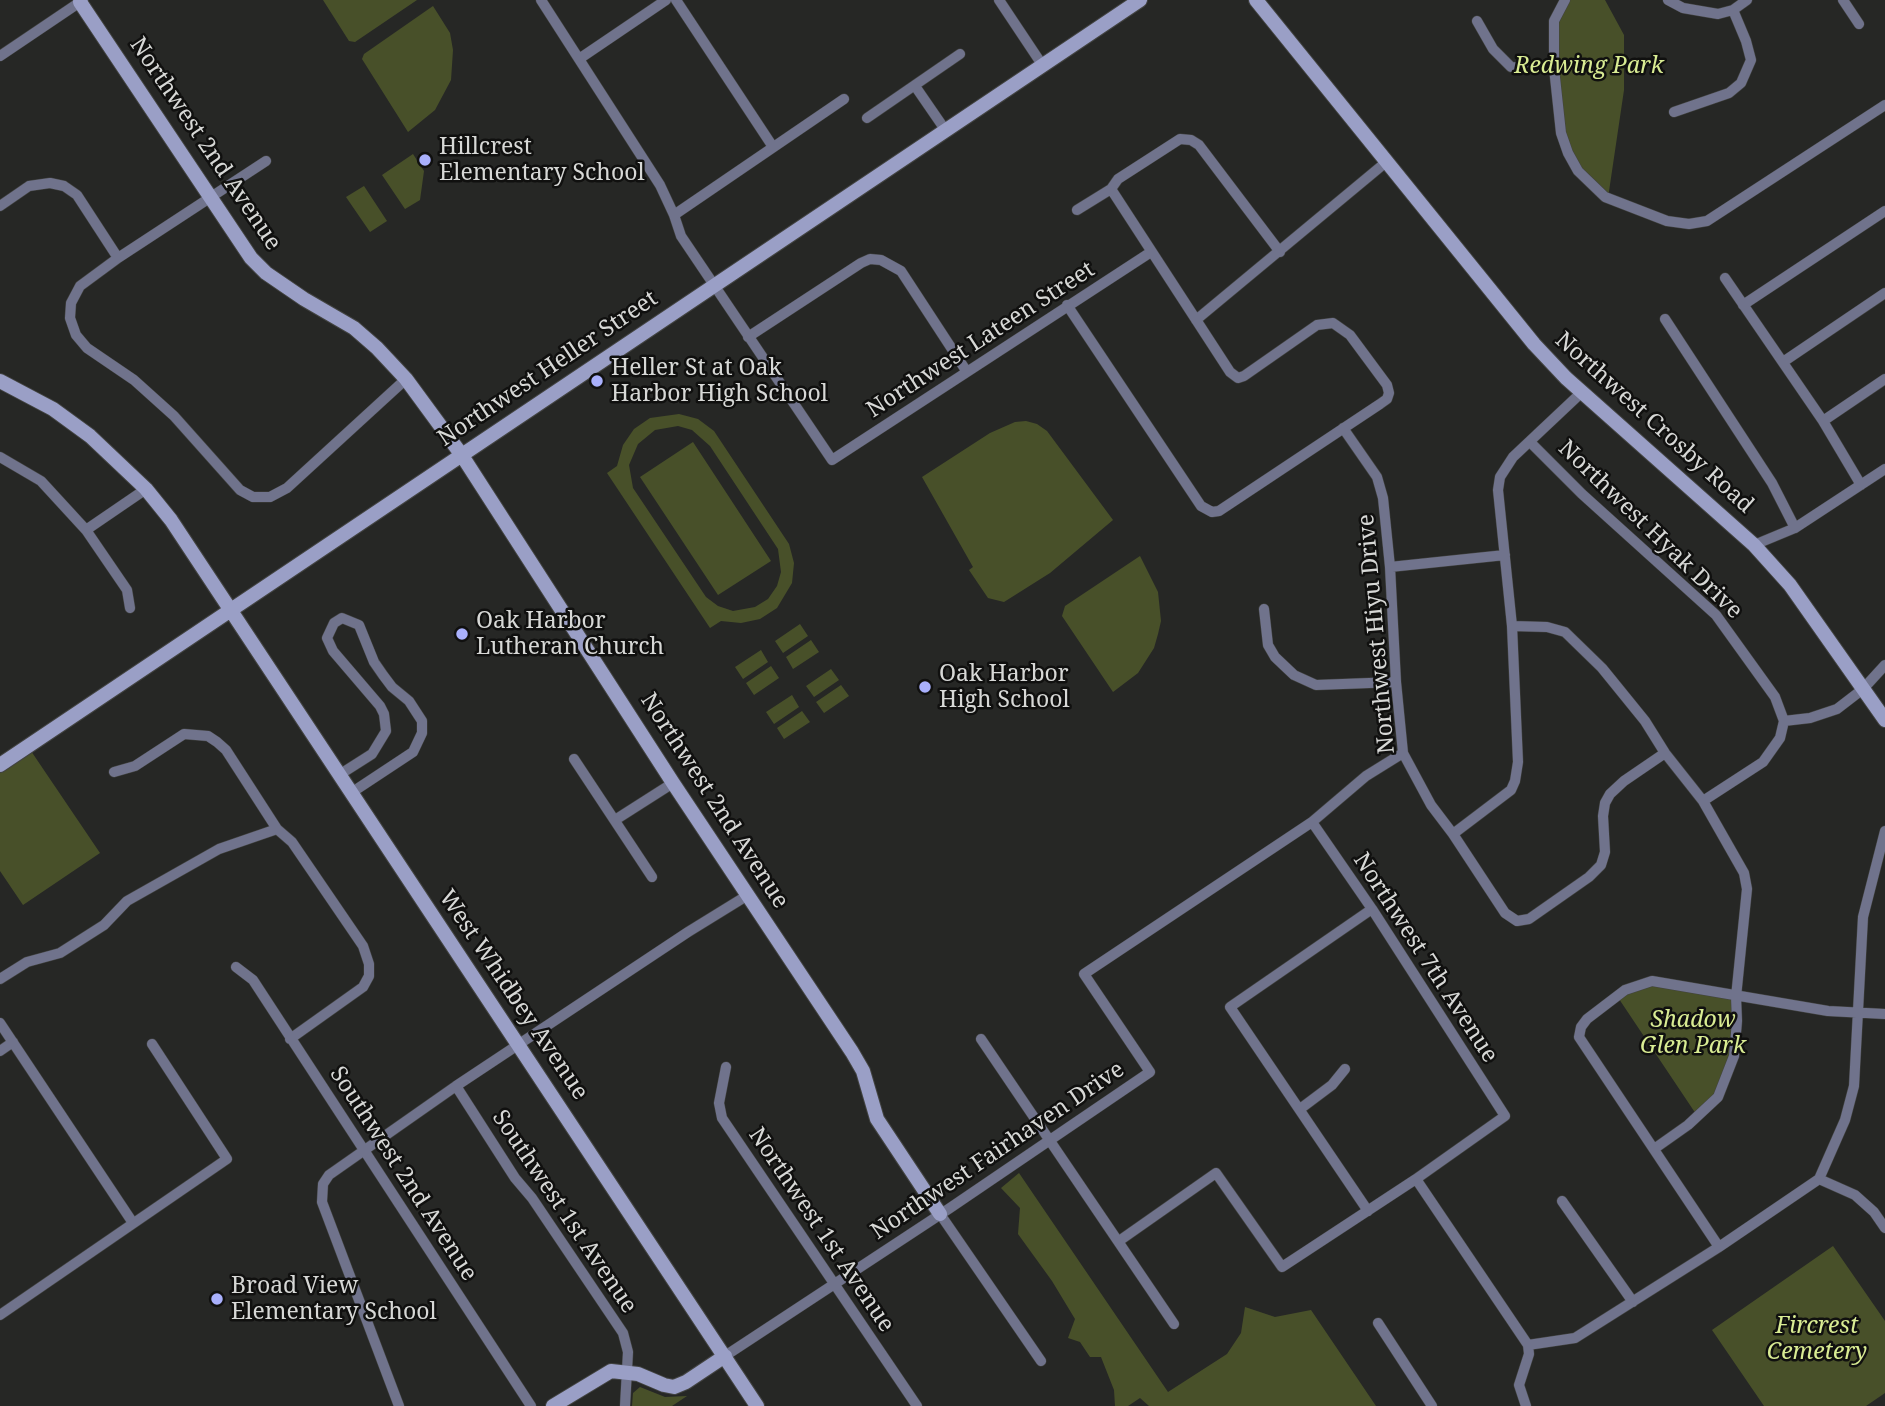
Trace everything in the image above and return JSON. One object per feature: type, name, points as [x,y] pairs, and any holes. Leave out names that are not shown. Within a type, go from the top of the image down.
[{"type":"street","points":[[541,0],[660,185],[681,236],[748,337],[861,263],[870,259],[881,260],[901,271],[967,372]]},
{"type":"street","points":[[579,59],[666,0]]},
{"type":"street","points":[[676,0],[773,147]]},
{"type":"street","points":[[999,0],[1043,66]]},
{"type":"street","name":"Northwest Heller Street","points":[[0,765],[1140,0]]},
{"type":"street","name":"Northwest Crosby Road","points":[[1256,0],[1385,163],[1534,344],[1581,392],[1754,545],[1790,585],[1885,720]]},
{"type":"street","points":[[1565,0],[1554,21],[1554,68],[1560,133],[1578,171],[1605,197],[1667,221],[1689,225],[1719,215],[1885,105]]},
{"type":"street","points":[[1668,0],[1683,9],[1718,14],[1733,10],[1747,0]]},
{"type":"street","points":[[1843,0],[1858,24]]},
{"type":"street","points":[[0,56],[81,1]]},
{"type":"street","name":"Northwest 2nd Avenue","points":[[81,1],[251,258],[266,273],[303,299],[354,328],[377,348],[406,379],[461,454],[673,783],[856,1058],[863,1071],[877,1119],[1041,1361]]},
{"type":"street","points":[[1674,112],[1728,93],[1741,83],[1751,60],[1733,10]]},
{"type":"street","points":[[1477,21],[1493,49],[1511,67],[1554,68]]},
{"type":"street","points":[[867,118],[960,54]]},
{"type":"street","points":[[915,86],[946,131]]},
{"type":"street","points":[[674,215],[844,99]]},
{"type":"street","points":[[1077,210],[1111,188],[1118,179],[1180,139],[1191,139],[1199,145],[1280,252]]},
{"type":"street","points":[[266,161],[80,286],[71,303],[70,318],[76,335],[87,348],[134,380],[174,416],[240,490],[253,498],[270,497],[287,488],[406,379]]},
{"type":"street","points":[[1196,320],[1385,163]]},
{"type":"street","points":[[0,206],[29,186],[50,183],[64,186],[77,195],[118,258]]},
{"type":"street","points":[[1067,305],[1201,506],[1212,512],[1226,507],[1387,399],[1387,384],[1381,375],[1343,328],[1333,323],[1317,325],[1252,371],[1238,377],[1230,372],[1111,188]]},
{"type":"street","points":[[1743,305],[1885,211]]},
{"type":"street","name":"Northwest Lateen Street","points":[[748,337],[832,460],[1151,252]]},
{"type":"street","points":[[1725,278],[1823,421],[1861,485]]},
{"type":"street","points":[[1783,362],[1885,293]]},
{"type":"street","points":[[1665,319],[1772,483],[1795,528]]},
{"type":"street","points":[[1823,421],[1885,379]]},
{"type":"street","name":"West Whidbey Avenue","points":[[0,380],[53,409],[90,436],[146,489],[171,520],[757,1406]]},
{"type":"street","points":[[1453,834],[1511,790],[1518,762],[1513,626],[1498,490],[1500,477],[1513,457],[1581,392]]},
{"type":"street","name":"Northwest Hiyu Drive","points":[[1343,428],[1380,485],[1390,567],[1396,682],[1404,753],[1431,805],[1505,912],[1517,921],[1529,919],[1590,877],[1601,865],[1605,852],[1605,803],[1624,781],[1665,753]]},
{"type":"street","name":"Northwest Hyak Drive","points":[[1530,442],[1582,494],[1716,615],[1775,697],[1784,720]]},
{"type":"street","points":[[0,457],[41,481],[86,530],[127,590],[130,608]]},
{"type":"street","points":[[1754,545],[1795,528],[1885,469]]},
{"type":"street","points":[[86,530],[146,489]]},
{"type":"street","points":[[1390,567],[1505,555]]},
{"type":"street","points":[[1264,610],[1268,645],[1275,657],[1294,675],[1316,685],[1396,682]]},
{"type":"street","points":[[339,775],[372,754],[386,731],[380,706],[332,651],[327,638],[334,623],[342,618],[359,625],[374,663],[391,687],[410,701],[422,721],[422,733],[413,752],[351,793]]},
{"type":"street","points":[[1513,626],[1547,627],[1566,632],[1602,668],[1645,721],[1665,753],[1703,801],[1744,873],[1747,889],[1736,997],[1734,1056],[1718,1097],[1688,1125],[1654,1149]]},
{"type":"street","points":[[1703,801],[1762,762],[1780,738],[1784,720],[1810,718],[1830,712],[1863,689],[1885,665]]},
{"type":"street","points":[[114,772],[135,765],[184,734],[208,736],[226,751],[277,829],[292,842],[363,946],[369,964],[369,976],[356,994],[290,1039]]},
{"type":"street","name":"Northwest Fairhaven Drive","points":[[725,1356],[1150,1072],[1084,974],[1312,822],[1356,784],[1404,753]]},
{"type":"street","points":[[574,759],[652,877]]},
{"type":"street","points":[[615,820],[673,783]]},
{"type":"street","name":"Northwest 7th Avenue","points":[[1312,822],[1372,909],[1505,1116],[1416,1179]]},
{"type":"street","points":[[0,979],[27,962],[60,953],[104,925],[127,901],[219,849],[277,829]]},
{"type":"street","points":[[1528,1345],[1576,1338],[1719,1247],[1819,1179],[1845,1120],[1854,1086],[1863,916],[1885,831]]},
{"type":"street","points":[[399,1406],[322,1202],[323,1184],[329,1175],[457,1086],[748,895]]},
{"type":"street","points":[[1368,1211],[1230,1007],[1372,909]]},
{"type":"street","name":"Southwest 2nd Avenue","points":[[236,967],[253,980],[531,1406]]},
{"type":"street","points":[[1719,1247],[1579,1037],[1581,1027],[1587,1019],[1625,990],[1652,981],[1828,1011],[1885,1014]]},
{"type":"street","points":[[0,1023],[133,1223]]},
{"type":"street","points":[[981,1039],[1174,1325]]},
{"type":"street","points":[[0,1051],[13,1042]]},
{"type":"street","points":[[0,1315],[227,1159],[152,1044]]},
{"type":"street","name":"Northwest 1st Avenue","points":[[726,1067],[719,1102],[722,1118],[917,1406]]},
{"type":"street","points":[[1300,1110],[1332,1085],[1345,1069]]},
{"type":"street","name":"Southwest 1st Avenue","points":[[457,1086],[515,1178],[532,1198],[623,1333],[628,1352],[625,1406]]},
{"type":"street","points":[[1119,1241],[1216,1173],[1282,1266],[1416,1179],[1528,1345],[1529,1354],[1519,1385],[1522,1405]]},
{"type":"street","points":[[1819,1179],[1855,1195],[1874,1212],[1885,1228]]},
{"type":"street","points":[[1562,1201],[1633,1302]]},
{"type":"street","points":[[1378,1323],[1432,1406]]},
{"type":"street","points":[[553,1406],[611,1371],[625,1371],[664,1385],[680,1386],[725,1356]]},
{"type":"green space","points":[[323,0],[417,0],[355,42],[349,41]]},
{"type":"green space","name":"Redwing Park","points":[[1565,0],[1605,0],[1624,35],[1624,90],[1608,198],[1591,186],[1561,133],[1554,21]]},
{"type":"green space","points":[[433,6],[450,33],[453,50],[451,80],[435,110],[408,132],[362,59],[364,54]]},
{"type":"green space","points":[[413,154],[424,171],[420,200],[405,209],[382,175]]},
{"type":"green space","points":[[364,186],[387,221],[370,232],[346,197]]},
{"type":"green space","points":[[679,414],[698,419],[714,431],[789,544],[794,563],[792,583],[777,608],[760,619],[741,623],[721,621],[710,628],[607,473],[617,466],[623,445],[634,429],[650,418]],"holes":[[[678,426],[692,430],[710,446],[778,549],[781,572],[777,586],[768,599],[755,607],[733,611],[718,606],[706,597],[633,488],[629,465],[638,444],[655,430]]]},
{"type":"green space","points":[[1026,421],[1047,431],[1113,520],[1050,573],[1004,602],[988,598],[969,570],[973,567],[922,477],[990,433],[1015,422]]},
{"type":"green space","points":[[693,442],[771,561],[718,595],[640,477]]},
{"type":"green space","points":[[1140,556],[1158,592],[1161,621],[1154,648],[1138,673],[1113,692],[1062,616],[1065,606]]},
{"type":"green space","points":[[800,624],[808,636],[783,653],[775,641]]},
{"type":"green space","points":[[811,640],[819,652],[793,669],[786,657]]},
{"type":"green space","points":[[761,650],[768,662],[743,679],[735,667]]},
{"type":"green space","points":[[771,666],[779,678],[754,695],[746,683]]},
{"type":"green space","points":[[831,669],[839,680],[814,697],[806,686]]},
{"type":"green space","points":[[841,685],[849,696],[824,713],[816,702]]},
{"type":"green space","points":[[792,695],[799,707],[774,724],[766,712]]},
{"type":"green space","points":[[802,711],[810,722],[784,739],[777,728]]},
{"type":"green space","points":[[31,751],[100,853],[23,905],[0,871],[0,772]]},
{"type":"green space","name":"Shadow Glen Park","points":[[1652,981],[1736,997],[1727,1076],[1698,1117],[1617,996]]},
{"type":"green space","points":[[1019,1173],[1168,1392],[1227,1354],[1241,1333],[1245,1307],[1275,1317],[1311,1310],[1376,1406],[1149,1406],[1140,1398],[1128,1406],[1115,1406],[1114,1390],[1101,1357],[1090,1357],[1080,1342],[1068,1338],[1075,1319],[1018,1234],[1020,1208],[1001,1188]]},
{"type":"green space","name":"Fircrest Cemetery","points":[[1833,1246],[1885,1321],[1885,1393],[1866,1406],[1764,1406],[1712,1330]]},
{"type":"green space","points":[[640,1387],[665,1397],[687,1396],[672,1406],[632,1406],[633,1393]]},
{"type":"place","name":"Hillcrest Elementary School","points":[[425,160]]},
{"type":"place","name":"Heller St at Oak Harbor High School","points":[[597,381]]},
{"type":"place","name":"Oak Harbor Lutheran Church","points":[[462,634]]},
{"type":"place","name":"Oak Harbor High School","points":[[925,687]]},
{"type":"place","name":"Broad View Elementary School","points":[[217,1299]]}]
